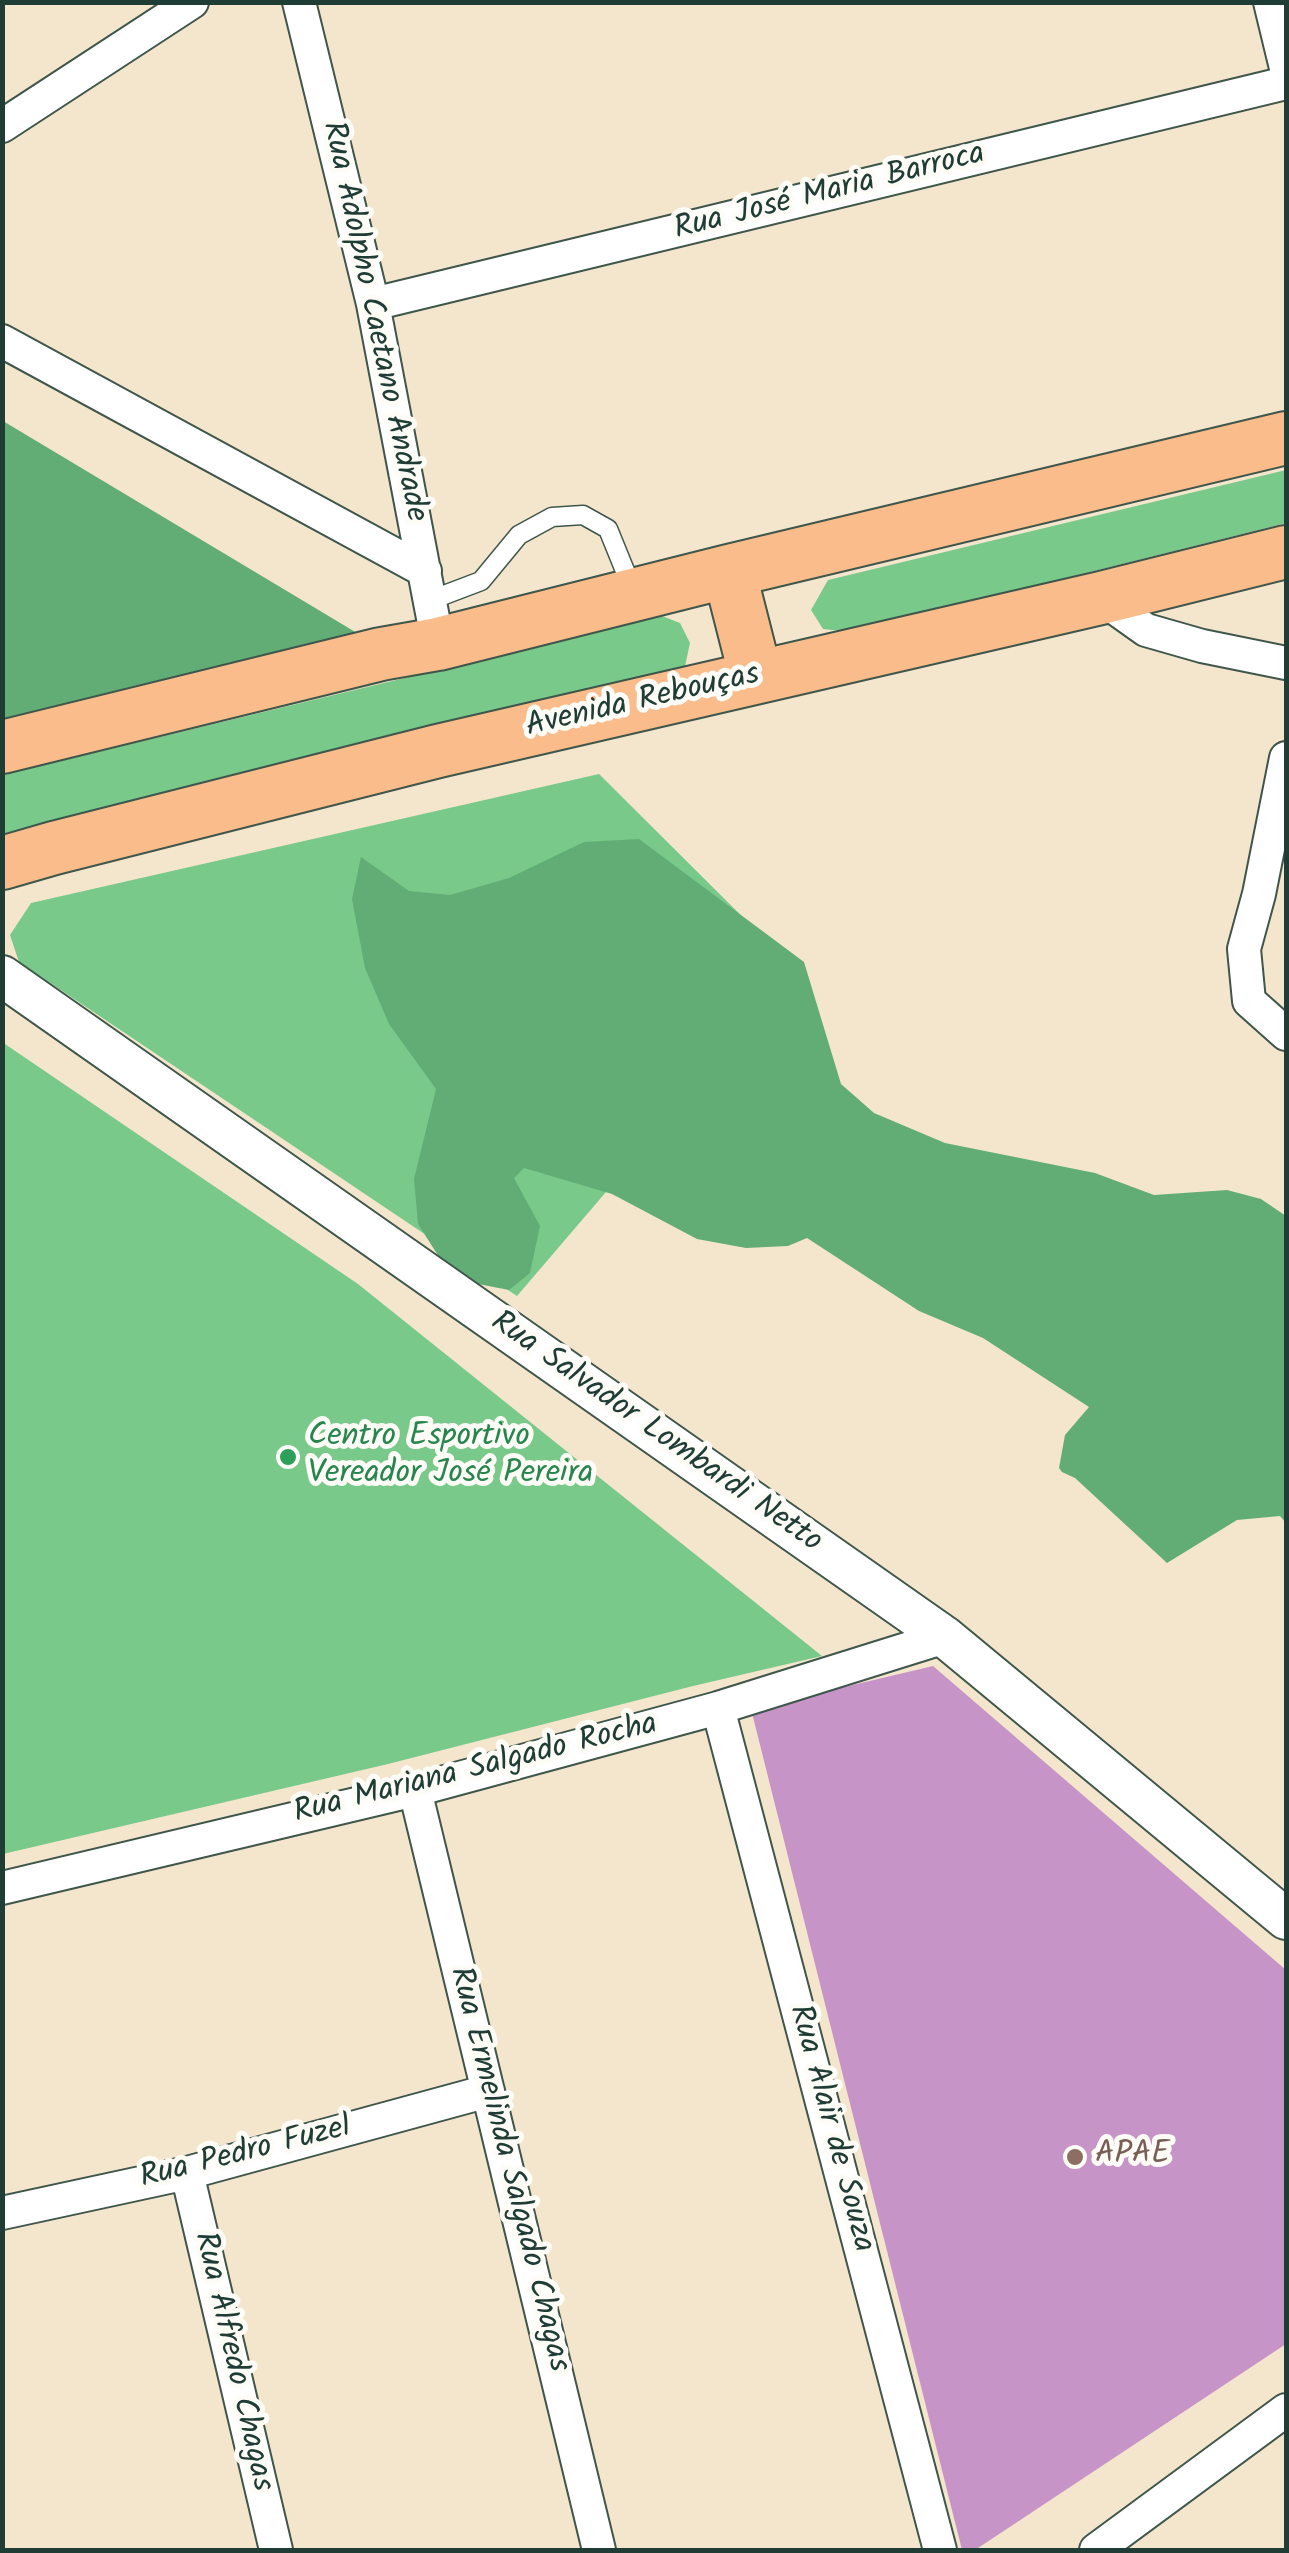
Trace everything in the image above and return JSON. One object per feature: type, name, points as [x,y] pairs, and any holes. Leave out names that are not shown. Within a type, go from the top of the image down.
[{"type":"main road","points":[[2,747],[381,654],[431,605],[634,595],[1286,438]]},
{"type":"main road","name":"Avenida Rebouças","points":[[2,863],[438,751],[1286,552]]},
{"type":"main road","points":[[729,571],[756,677]]},
{"type":"street","points":[[2,126],[192,2]]},
{"type":"street","name":"Rua Adolpho Caetano Andrade","points":[[299,2],[373,304],[431,605]]},
{"type":"street","points":[[1270,2],[1286,68]]},
{"type":"street","name":"Rua José Maria Barroca","points":[[373,304],[1286,83]]},
{"type":"street","points":[[2,341],[431,605]]},
{"type":"street","points":[[1101,598],[1146,630],[1286,663]]},
{"type":"street","points":[[1286,758],[1244,948],[1250,1000],[1286,1034]]},
{"type":"street","name":"Rua Salvador Lombardi Netto","points":[[2,976],[945,1637],[1286,1920]]},
{"type":"street","name":"Rua Mariana Salgado Rocha","points":[[2,1888],[415,1790],[718,1708],[945,1637]]},
{"type":"street","name":"Rua Alair de Souza","points":[[718,1708],[940,2550]]},
{"type":"street","name":"Rua Ermelinda Salgado Chagas","points":[[415,1790],[600,2550]]},
{"type":"street","name":"Rua Pedro Fuzel","points":[[2,2213],[187,2173],[488,2091]]},
{"type":"street","name":"Rua Alfredo Chagas","points":[[187,2173],[276,2550]]},
{"type":"street","points":[[1096,2550],[1286,2410]]},
{"type":"lane","points":[[431,605],[481,581],[520,535],[552,517],[583,515],[608,530],[634,595]]},
{"type":"green space","points":[[3,421],[377,645],[3,736]]},
{"type":"green space","points":[[1286,470],[1286,523],[851,632],[823,629],[811,610],[828,580]]},
{"type":"green space","points":[[662,616],[680,623],[690,643],[684,671],[3,840],[2,775]]},
{"type":"green space","points":[[599,774],[796,970],[517,1296],[19,962],[10,935],[31,903]]},
{"type":"green space","points":[[639,839],[804,962],[841,1084],[874,1113],[945,1143],[1095,1173],[1154,1195],[1227,1190],[1261,1199],[1286,1216],[1286,1523],[1280,1516],[1237,1520],[1167,1563],[1075,1478],[1059,1468],[1065,1435],[1089,1407],[983,1338],[919,1311],[807,1238],[788,1246],[746,1248],[697,1239],[612,1194],[524,1168],[514,1178],[540,1226],[530,1273],[509,1290],[473,1283],[439,1257],[418,1224],[414,1179],[436,1089],[389,1024],[365,968],[352,899],[361,857],[409,891],[450,895],[509,878],[584,842]]},
{"type":"green space","name":"Centro Esportivo Vereador José Pereira","points":[[2,1042],[358,1284],[822,1656],[3,1854]]},
{"type":"building","name":"APAE","points":[[933,1666],[1286,1970],[1286,2344],[975,2550],[962,2550],[751,1709]]},
{"type":"place","name":"Centro Esportivo Vereador José Pereira","points":[[288,1457]]},
{"type":"place","name":"APAE","points":[[1075,2157]]}]
